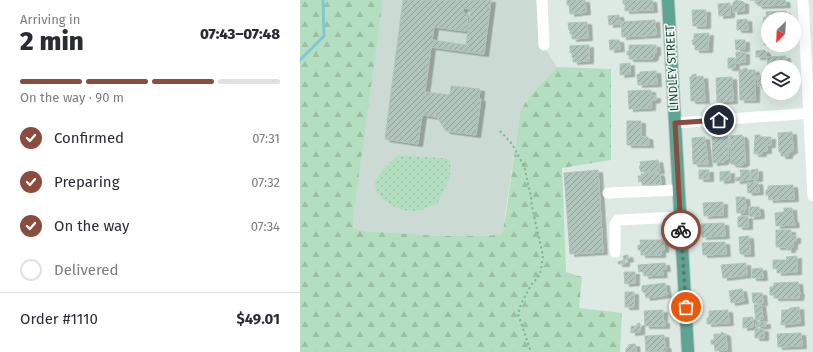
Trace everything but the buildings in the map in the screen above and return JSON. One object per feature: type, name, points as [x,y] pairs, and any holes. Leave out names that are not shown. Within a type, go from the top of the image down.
[{"type":"main road","name":"LINDLEY STREET","points":[[668,0],[688,352]]},
{"type":"street","points":[[542,0],[544,46]]},
{"type":"street","points":[[803,0],[811,113],[813,196]]},
{"type":"street","points":[[675,123],[811,113]]},
{"type":"street","points":[[608,193],[679,190]]},
{"type":"street","points":[[615,252],[614,224],[618,220],[680,216]]},
{"type":"path","points":[[500,131],[512,144],[524,166],[543,256],[540,275],[531,285],[521,304],[518,314],[531,352]]},
{"type":"shaded area","points":[[383,0],[536,0],[539,39],[557,67],[548,80],[527,100],[520,114],[502,234],[485,236],[441,236],[364,231],[353,228],[355,199]]},
{"type":"green space","points":[[300,0],[383,0],[354,210],[353,228],[364,231],[441,236],[485,236],[502,234],[520,114],[526,102],[557,67],[611,69],[611,160],[562,168],[566,272],[582,277],[579,308],[622,313],[620,352],[300,352]]},
{"type":"green space","points":[[398,155],[442,158],[450,161],[449,179],[437,203],[421,210],[408,211],[399,209],[381,197],[376,188],[376,180]]},
{"type":"waterway","points":[[300,60],[324,36],[323,0]]},
{"type":"way so far","points":[[681,230],[686,307]]},
{"type":"route","points":[[681,230],[675,123],[719,120]]}]
